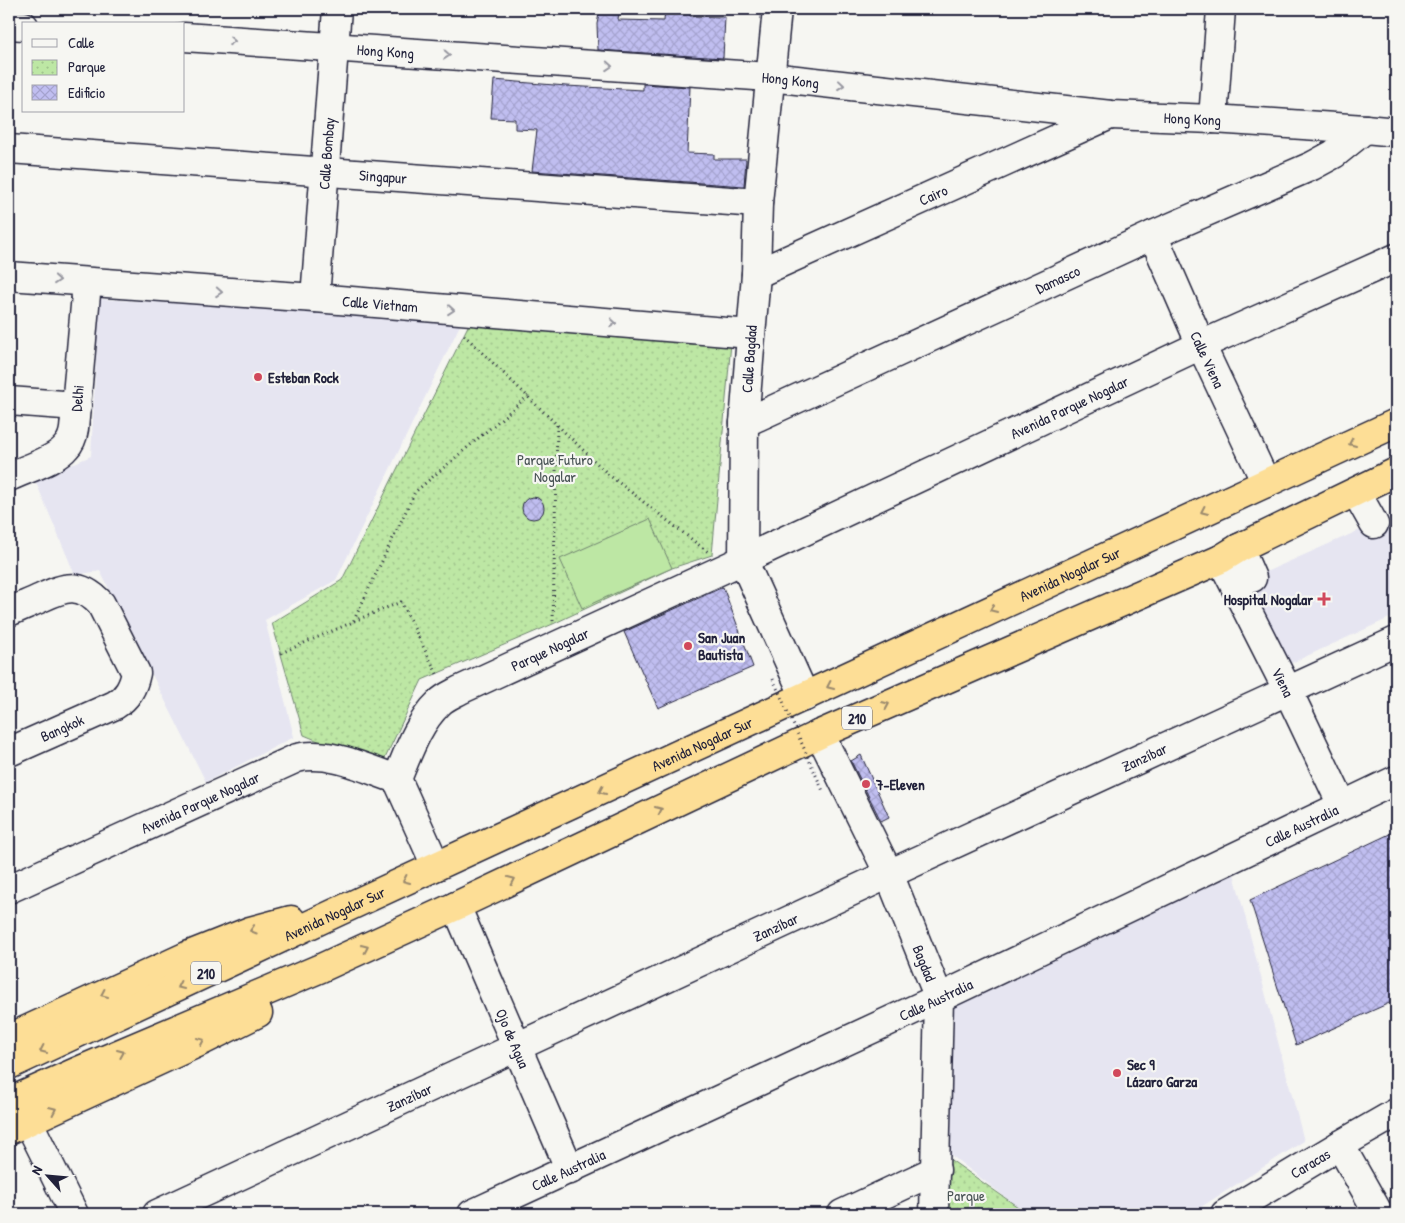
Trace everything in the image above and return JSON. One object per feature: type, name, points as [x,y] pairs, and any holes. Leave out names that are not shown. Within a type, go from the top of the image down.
[{"type":"highway","name":"Avenida Nogalar Sur","points":[[9,1065],[1396,423]]},
{"type":"highway","name":"210","points":[[9,1102],[320,968],[820,734],[1230,554],[1396,472]]},
{"type":"highway","points":[[9,1038],[186,956],[250,931],[290,920],[335,913]]},
{"type":"highway","points":[[18,1126],[248,1019],[282,998],[320,968]]},
{"type":"street","name":"Calle Bombay","points":[[314,298],[336,9]]},
{"type":"street","name":"Calle Bagdad","points":[[777,9],[758,203],[756,274],[744,423],[743,560],[805,697]]},
{"type":"street","points":[[1213,119],[1221,9]]},
{"type":"street","points":[[9,25],[22,26]]},
{"type":"street","name":"Hong Kong","points":[[185,37],[770,77],[1111,115],[1365,128],[1396,132]]},
{"type":"street","name":"Cairo","points":[[756,274],[1111,115]]},
{"type":"street","name":"Damasco","points":[[744,423],[1153,235],[1312,166],[1334,154],[1365,128]]},
{"type":"street","name":"Singapur","points":[[9,149],[758,203]]},
{"type":"street","name":"Calle Viena","points":[[1153,235],[1201,345],[1266,482]]},
{"type":"street","name":"Avenida Parque Nogalar","points":[[743,560],[1201,345],[1396,258]]},
{"type":"street","name":"Calle Vietnam","points":[[9,276],[314,298],[751,334]]},
{"type":"street","name":"Delhi","points":[[9,477],[56,455],[66,448],[72,440],[77,406],[87,282]]},
{"type":"street","points":[[9,401],[77,406]]},
{"type":"street","points":[[1356,492],[1374,524]]},
{"type":"street","points":[[1230,554],[1252,578]]},
{"type":"street","name":"Viena","points":[[1230,554],[1288,691],[1342,805]]},
{"type":"street","name":"Parque Nogalar","points":[[397,779],[416,735],[433,710],[447,697],[743,560]]},
{"type":"street","name":"Bangkok","points":[[9,612],[58,590],[72,587],[92,595],[101,604],[136,673],[134,683],[128,695],[115,705],[9,752]]},
{"type":"street","name":"Zanzíbar","points":[[157,1214],[1396,641]]},
{"type":"street","name":"Bagdad","points":[[820,734],[889,874],[939,998],[934,1214]]},
{"type":"street","name":"Avenida Parque Nogalar","points":[[9,888],[297,758],[322,756],[397,779]]},
{"type":"street","points":[[397,779],[436,866]]},
{"type":"street","name":"Calle Australia","points":[[472,1214],[939,998],[1396,780]]},
{"type":"street","name":"Ojo de Agua","points":[[456,906],[570,1170]]},
{"type":"street","name":"Caracas","points":[[1225,1214],[1396,1113]]},
{"type":"street","points":[[18,1126],[74,1214]]},
{"type":"street","points":[[1340,1145],[1379,1214]]},
{"type":"street","points":[[842,1214],[936,1170]]},
{"type":"path","points":[[464,335],[610,475],[712,555]]},
{"type":"path","points":[[353,622],[416,492],[528,396]]},
{"type":"path","points":[[553,624],[557,424]]},
{"type":"path","points":[[280,653],[401,602],[437,674]]},
{"type":"path","points":[[773,679],[823,791]]},
{"type":"shaded area","points":[[99,299],[463,319],[336,580],[265,620],[294,737],[206,782],[100,571],[75,575],[35,480],[91,456]]},
{"type":"shaded area","name":"Hospital Nogalar","points":[[1396,514],[1396,615],[1285,666],[1243,582]]},
{"type":"shaded area","name":"Sec 9 Lázaro Garza","points":[[1233,870],[1304,1141],[1190,1214],[1018,1214],[1018,1207],[947,1152],[949,1004]]},
{"type":"green space","name":"Parque Futuro Nogalar","points":[[471,320],[731,343],[712,555],[672,568],[553,624],[422,680],[381,767],[304,735],[272,623],[342,580]]},
{"type":"green space","points":[[650,519],[672,568],[582,608],[560,559]]},
{"type":"green space","name":"Parque","points":[[948,1158],[1018,1207],[1018,1214],[946,1214]]},
{"type":"building","points":[[600,9],[619,11],[618,20],[664,21],[665,9],[690,9],[690,16],[725,17],[723,58],[598,50],[597,24]]},
{"type":"building","points":[[494,80],[643,90],[643,84],[690,87],[687,153],[714,154],[714,159],[746,159],[744,186],[532,171],[537,130],[515,129],[515,119],[491,118]]},
{"type":"building","points":[[533,497],[541,500],[544,508],[541,516],[533,519],[525,516],[522,508],[525,500]]},
{"type":"building","name":"San Juan Bautista","points":[[723,587],[753,667],[658,708],[624,632]]},
{"type":"building","name":"7-Eleven","points":[[861,755],[889,817],[881,821],[851,761]]},
{"type":"building","points":[[1396,831],[1396,1000],[1296,1045],[1250,900]]},
{"type":"place","name":"Esteban Rock","points":[[258,377]]},
{"type":"place","name":"Hospital Nogalar","points":[[1324,599]]},
{"type":"place","name":"San Juan Bautista","points":[[688,646]]},
{"type":"place","name":"7-Eleven","points":[[866,784]]},
{"type":"place","name":"Sec 9 Lázaro Garza","points":[[1117,1073]]}]
